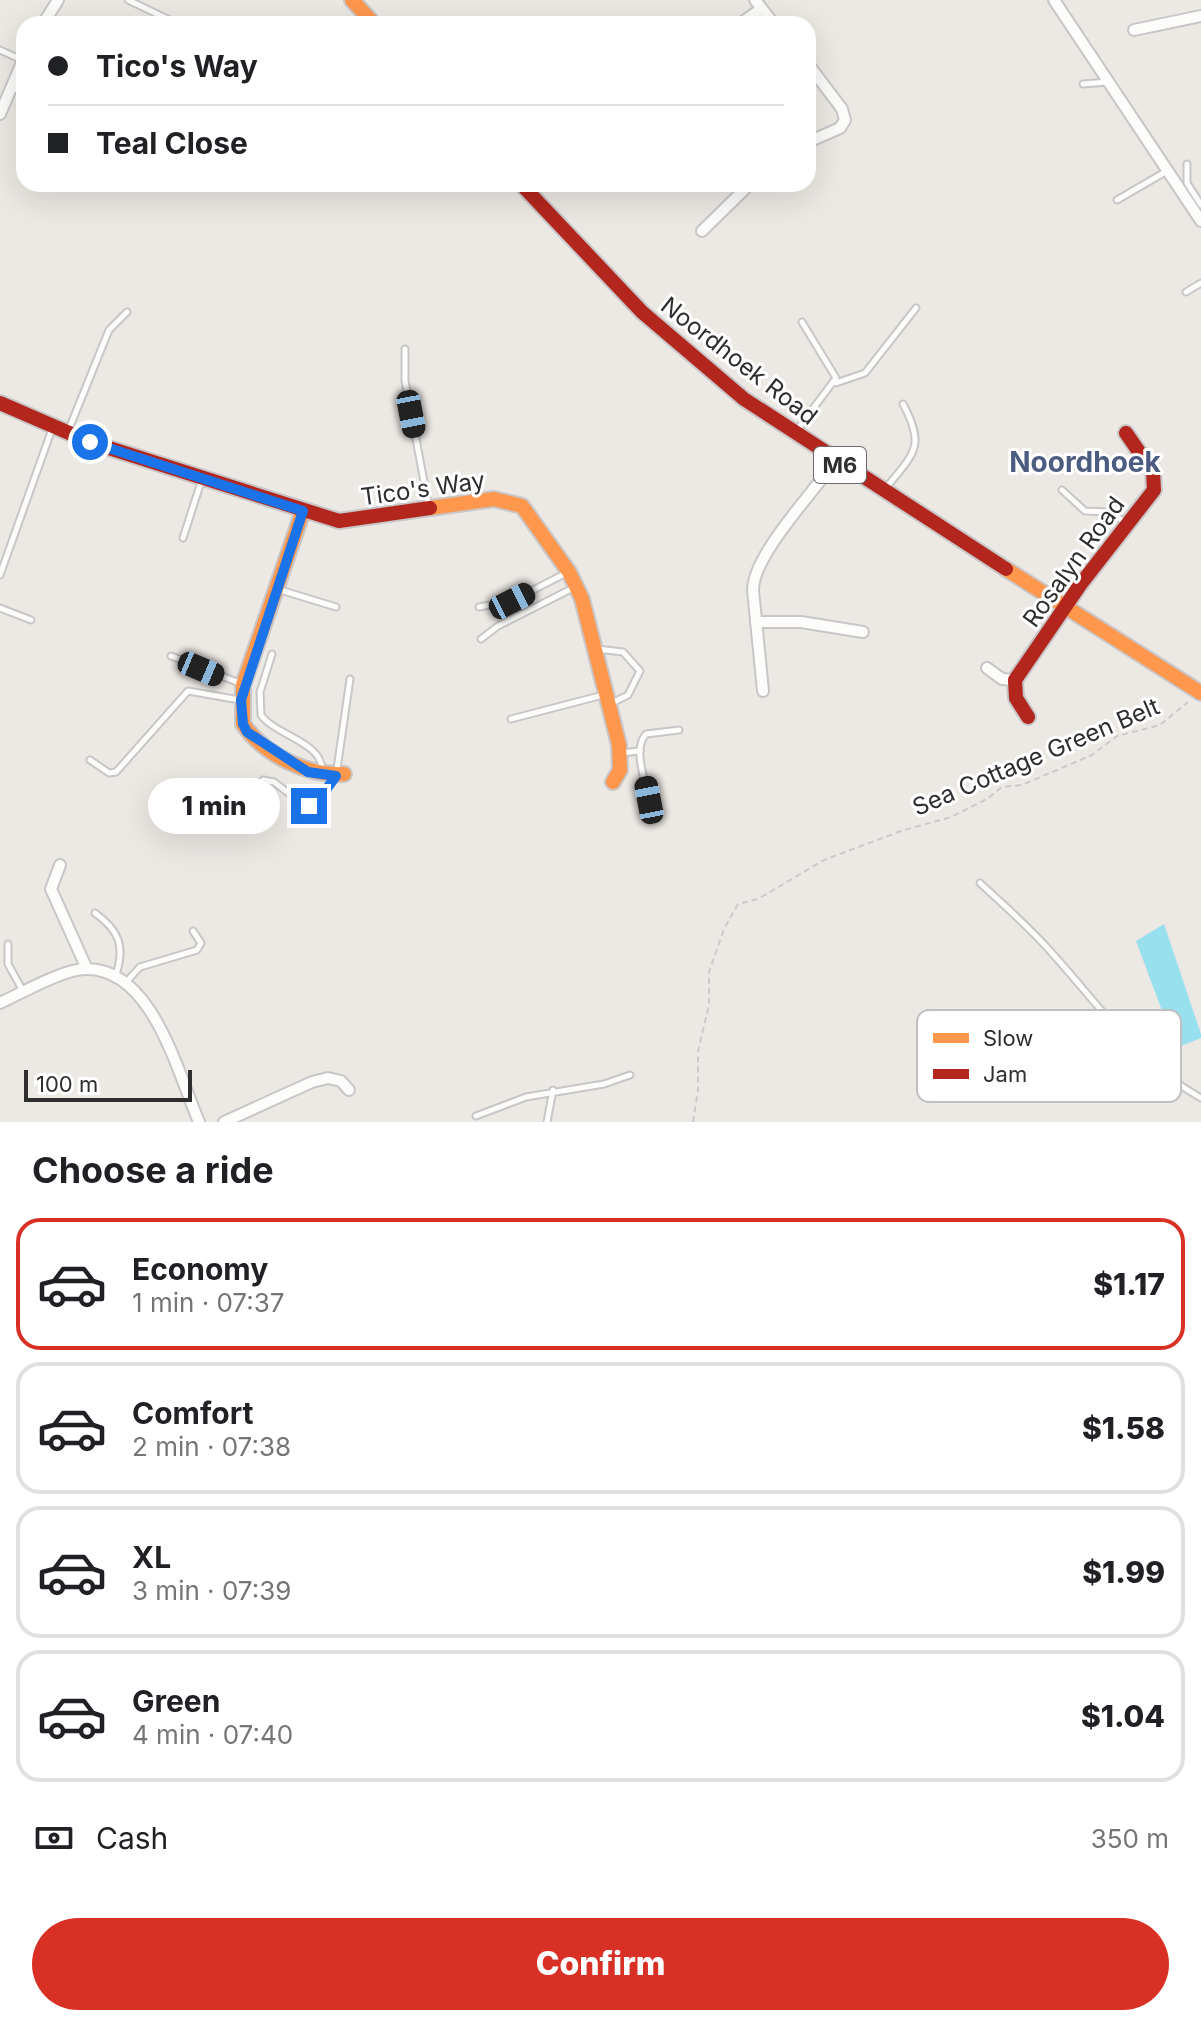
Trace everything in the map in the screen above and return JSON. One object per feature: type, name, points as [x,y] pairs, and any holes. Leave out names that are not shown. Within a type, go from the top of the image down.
[{"type":"street","points":[[352,0],[367,16]]},
{"type":"street","points":[[1054,0],[1201,221]]},
{"type":"street","points":[[1134,30],[1201,16]]},
{"type":"street","points":[[816,75],[842,109],[845,120],[840,128],[816,138]]},
{"type":"street","points":[[0,114],[16,76]]},
{"type":"street","name":"Noordhoek Road","points":[[529,192],[651,321],[706,369],[835,461],[1199,691]]},
{"type":"street","points":[[702,231],[742,192]]},
{"type":"street","name":"Tico's Way","points":[[0,403],[67,434],[303,511],[351,522],[494,499],[515,503],[529,512],[577,586],[609,699],[620,753],[620,770],[613,782]]},
{"type":"street","name":"Rosalyn Road","points":[[1015,680],[1064,606],[1156,484],[1153,472],[1126,433]]},
{"type":"street","points":[[763,691],[753,584],[758,568],[835,461]]},
{"type":"street","points":[[303,511],[242,692],[243,724],[247,732],[308,772],[334,776]]},
{"type":"street","points":[[756,622],[801,622],[863,632]]},
{"type":"street","points":[[987,668],[1002,679],[1015,680],[1018,705],[1028,717]]},
{"type":"street","points":[[60,865],[51,889],[87,969]]},
{"type":"street","points":[[0,1003],[87,969],[116,975],[127,981],[147,1003],[199,1122]]},
{"type":"street","points":[[224,1122],[323,1079],[341,1081],[349,1090]]},
{"type":"lane","points":[[128,0],[161,16]]},
{"type":"lane","points":[[1083,84],[1108,82]]},
{"type":"lane","points":[[10,88],[16,89]]},
{"type":"lane","points":[[1187,164],[1187,183],[1201,205]]},
{"type":"lane","points":[[1117,200],[1168,170]]},
{"type":"lane","points":[[1186,292],[1201,283]]},
{"type":"lane","points":[[794,434],[835,384],[865,373],[916,308]]},
{"type":"lane","points":[[67,434],[109,330],[127,312]]},
{"type":"lane","points":[[802,322],[815,347],[834,371],[835,384]]},
{"type":"lane","points":[[405,349],[405,381],[429,509]]},
{"type":"lane","points":[[883,492],[916,448],[917,435],[903,404]]},
{"type":"lane","points":[[0,575],[52,428]]},
{"type":"lane","points":[[183,538],[203,479]]},
{"type":"lane","points":[[1062,490],[1085,511],[1113,513],[1127,525]]},
{"type":"lane","points":[[479,607],[512,601],[569,572]]},
{"type":"lane","points":[[481,639],[498,626],[577,586]]},
{"type":"lane","points":[[276,589],[336,607]]},
{"type":"lane","points":[[0,608],[31,620]]},
{"type":"lane","points":[[511,719],[628,695],[640,671],[623,652],[596,649]]},
{"type":"lane","points":[[272,654],[260,692],[261,715],[313,751],[334,776]]},
{"type":"lane","points":[[171,656],[242,692]]},
{"type":"lane","points":[[236,808],[263,780],[274,782],[309,806],[317,802],[334,776],[350,679]]},
{"type":"lane","points":[[90,760],[109,773],[116,772],[188,691],[242,692]]},
{"type":"lane","points":[[649,800],[640,751],[646,734],[679,730]]},
{"type":"lane","points":[[620,753],[640,751]]},
{"type":"lane","points":[[980,883],[1033,932],[1101,1010]]},
{"type":"lane","points":[[95,913],[119,938],[122,950],[116,975]]},
{"type":"lane","points":[[127,981],[140,967],[197,950],[201,943],[193,931]]},
{"type":"lane","points":[[8,944],[8,964],[23,992]]},
{"type":"lane","points":[[476,1116],[553,1090],[604,1084],[630,1075]]},
{"type":"lane","points":[[1181,1087],[1201,1098]]},
{"type":"lane","points":[[547,1122],[553,1090]]},
{"type":"path","name":"Sea Cottage Green Belt","points":[[693,1122],[698,1090],[698,1051],[709,1005],[709,972],[724,929],[738,904],[758,899],[824,860],[901,831],[951,817],[987,799],[1002,787],[1022,785],[1092,755],[1117,736],[1160,725],[1199,691]]},
{"type":"water","points":[[1164,924],[1201,1038],[1181,1046],[1181,1010],[1162,1010],[1136,941]]},
{"type":"traffic: slow","points":[[352,0],[367,16]]},
{"type":"traffic: slow","points":[[430,508],[494,499],[522,506],[569,572],[582,599],[619,745],[620,770],[613,782]]},
{"type":"traffic: slow","points":[[303,511],[243,685],[243,724],[262,745],[288,761],[316,771],[344,774]]},
{"type":"traffic: slow","points":[[1006,569],[1201,693]]},
{"type":"traffic: jam","points":[[529,192],[642,312],[744,399],[1006,569]]},
{"type":"traffic: jam","points":[[0,403],[90,442],[339,521],[430,508]]},
{"type":"traffic: jam","points":[[1028,717],[1016,698],[1015,680],[1080,585],[1154,490],[1153,472],[1126,433]]},
{"type":"district","name":"Noordhoek","points":[[1085,462]]},
{"type":"route","points":[[90,442],[303,511],[243,685],[241,700],[243,724],[247,732],[308,772],[336,776],[317,802],[309,806]]}]
